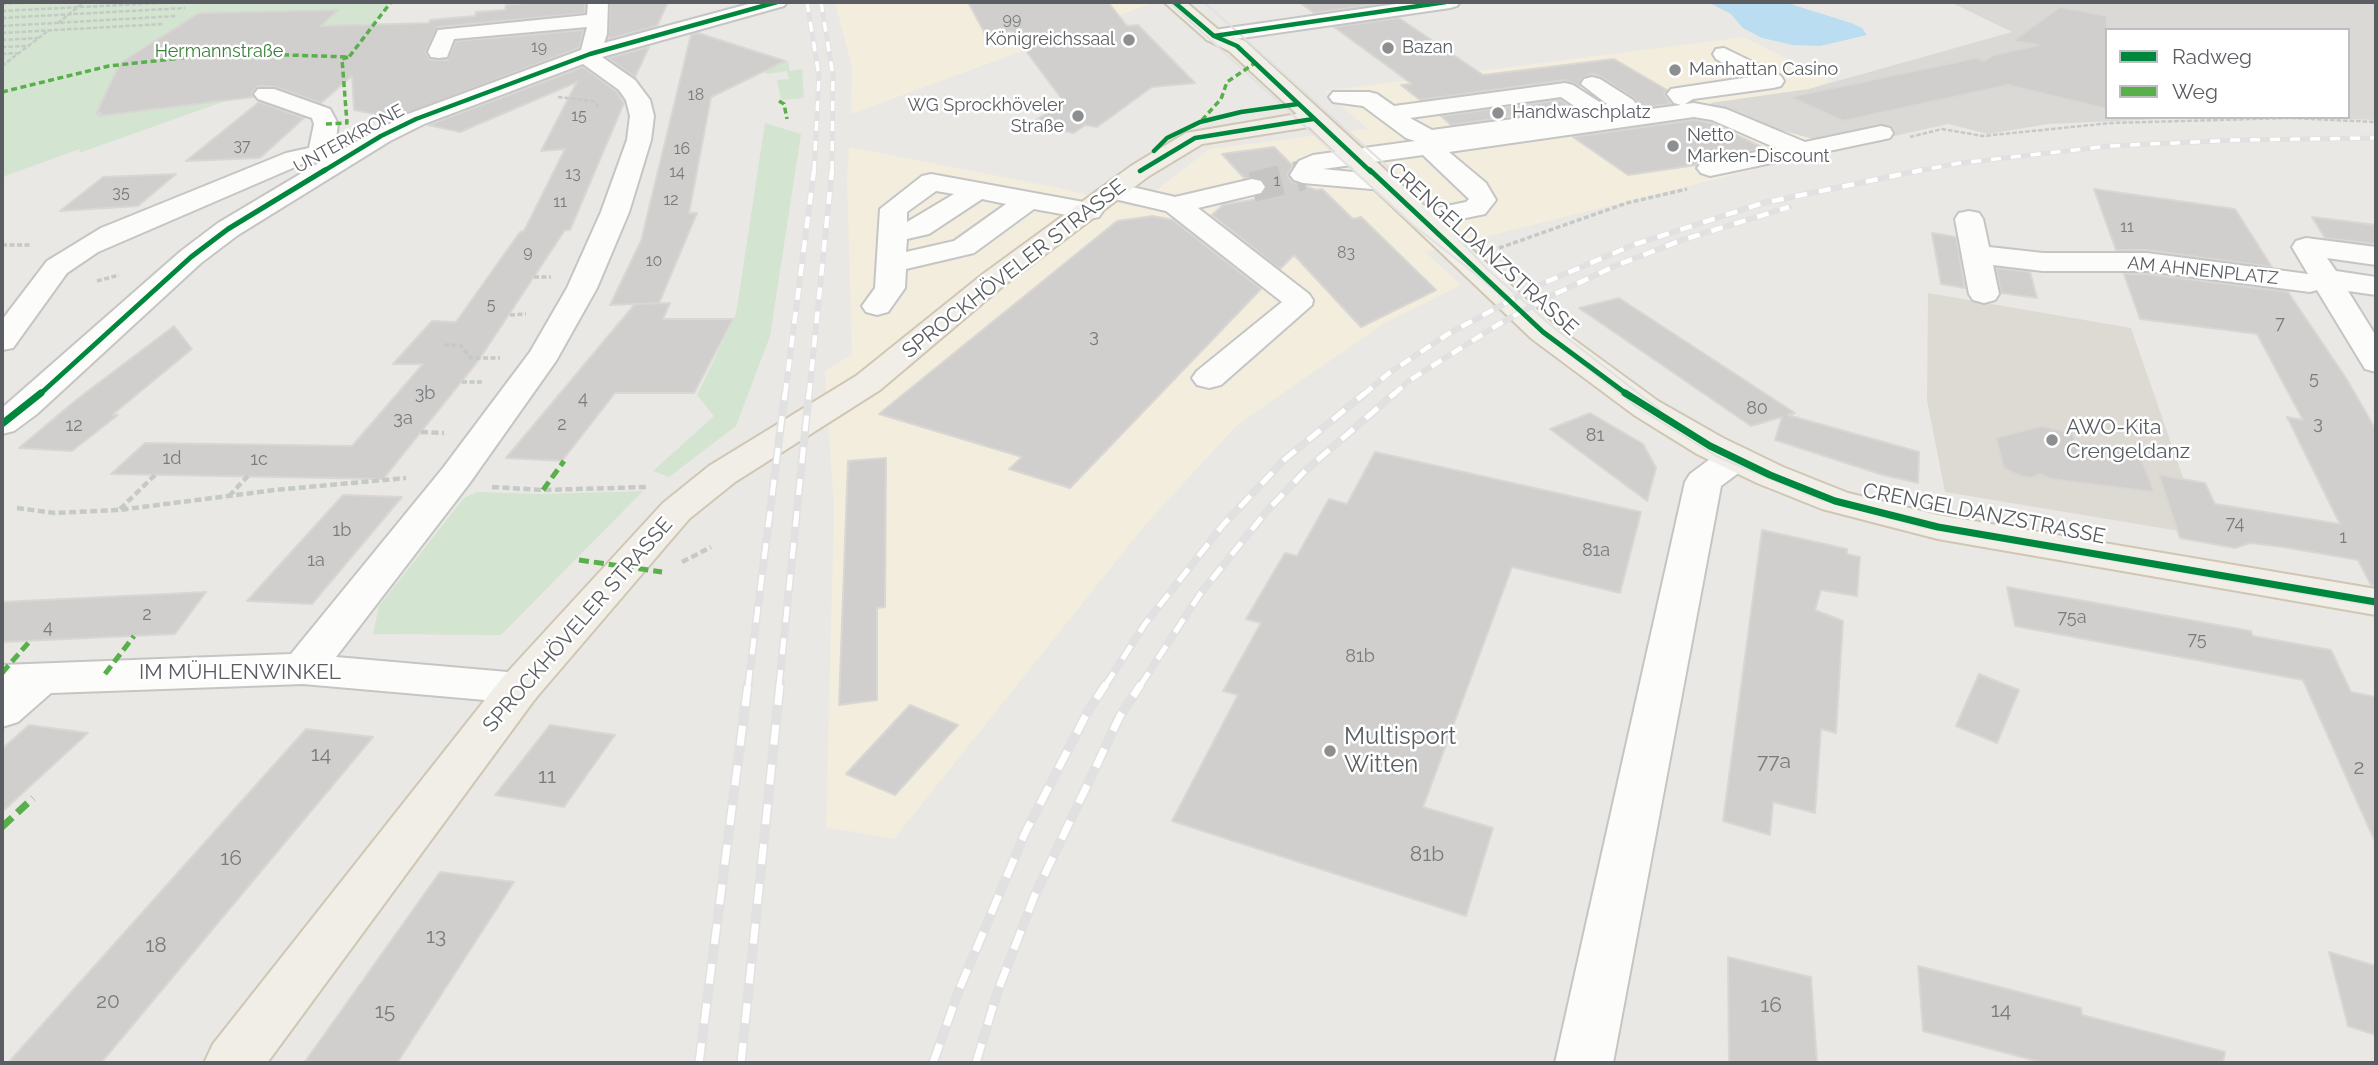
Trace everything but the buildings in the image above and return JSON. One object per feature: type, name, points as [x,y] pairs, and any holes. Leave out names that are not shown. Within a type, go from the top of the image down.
[{"type":"main road","name":"CRENGELDANZSTRASSE","points":[[1174,2],[1228,38]]},
{"type":"main road","name":"CRENGELDANZSTRASSE","points":[[1196,2],[1228,38],[1305,112],[1564,348],[1646,408],[1735,458],[1835,500],[1938,527],[2376,602]]},
{"type":"main road","name":"SPROCKHÖVELER STRASSE","points":[[233,1063],[519,688],[676,511],[722,474],[868,383],[993,280],[1140,171],[1154,150],[1167,138],[1185,128],[1241,112],[1305,112]]},
{"type":"street","name":"UNTERKRONE","points":[[2,424],[26,407],[191,257],[334,154],[416,119],[537,81],[590,54],[777,2]]},
{"type":"street","points":[[1228,38],[1447,2]]},
{"type":"street","points":[[303,669],[453,481],[542,358],[582,288],[615,212],[639,140],[642,116],[638,100],[627,85],[592,62],[590,54],[597,34],[597,11],[445,34],[439,52]]},
{"type":"street","points":[[1694,110],[1679,94],[1773,81],[1724,54]]},
{"type":"street","points":[[1383,181],[1303,175],[1308,166],[1322,160],[1356,157],[1429,142],[1602,114],[1625,105],[1592,84]]},
{"type":"street","points":[[1389,114],[1564,90],[1602,114]]},
{"type":"street","name":"UNTERKRONE","points":[[266,94],[322,114],[334,154]]},
{"type":"street","points":[[1341,97],[1369,99],[1429,142],[1477,189],[1483,200],[1475,208],[1423,219]]},
{"type":"street","points":[[1429,142],[1694,110],[1718,114],[1803,150]]},
{"type":"street","points":[[1710,168],[1892,136]]},
{"type":"street","name":"UNTERKRONE","points":[[2,341],[57,267],[111,234],[295,158],[334,154]]},
{"type":"street","points":[[877,306],[890,288],[894,209],[931,181],[1089,211]]},
{"type":"street","points":[[1175,205],[1252,187]]},
{"type":"street","points":[[1115,191],[1175,205],[1298,300],[1297,305],[1209,378]]},
{"type":"street","points":[[891,264],[964,247],[1030,199]]},
{"type":"street","points":[[1969,219],[1984,294]]},
{"type":"street","points":[[2376,256],[2306,247],[2376,362]]},
{"type":"street","name":"AM AHNENPLATZ","points":[[1976,254],[2043,262],[2147,262],[2310,283],[2326,279],[2376,286]]},
{"type":"street","points":[[1584,1063],[1703,482],[1735,458]]},
{"type":"street","name":"IM MÜHLENWINKEL","points":[[21,679],[303,669],[519,688]]},
{"type":"street","points":[[2,711],[21,679]]},
{"type":"path","points":[[2,4],[39,2]]},
{"type":"path","points":[[2,66],[84,2]]},
{"type":"path","points":[[2,11],[179,2]]},
{"type":"path","points":[[2,18],[186,8]]},
{"type":"path","points":[[2,26],[177,16]]},
{"type":"path","points":[[2,33],[163,24]]},
{"type":"path","points":[[2,40],[39,38]]},
{"type":"path","points":[[2,47],[30,46]]},
{"type":"path","points":[[2,54],[19,53]]},
{"type":"path","points":[[1892,136],[1942,129],[1983,136],[2111,123],[2254,119]]},
{"type":"path","points":[[2312,119],[2376,122]]},
{"type":"path","points":[[1465,259],[1627,203],[1692,188]]},
{"type":"path","points":[[444,345],[460,345],[471,358],[542,358]]},
{"type":"path","points":[[119,510],[155,475]]},
{"type":"path","points":[[229,497],[248,476]]},
{"type":"path","points":[[17,508],[55,513],[119,510],[354,481],[453,481],[543,490],[653,486]]},
{"type":"shaded area","points":[[835,2],[1150,4],[851,114],[852,67]]},
{"type":"shaded area","points":[[1950,2],[2376,2],[2376,120],[2350,119],[2350,28],[2105,28],[2105,119],[2160,119],[2048,124],[1988,134],[1948,124],[1832,150],[1813,139],[1733,117],[1710,103],[1809,89],[2012,32]]},
{"type":"shaded area","points":[[1744,37],[1831,81],[1809,89],[1712,103],[1733,117],[1813,139],[1832,150],[1425,252],[1461,285],[1383,324],[1237,425],[1146,524],[894,839],[826,827],[834,509],[825,371],[852,354],[847,181],[849,147],[1060,188],[1135,207],[1209,149],[1368,129],[1324,91]]},
{"type":"shaded area","name":"AWO-Kita Crengeldanz","points":[[1928,293],[2131,328],[2203,535],[1945,492],[1927,400]]},
{"type":"green space","name":"Hermannstraße","points":[[2,2],[391,2],[349,57],[79,153],[80,149],[2,177]]},
{"type":"green space","points":[[788,61],[790,71],[802,69],[804,98],[781,100],[777,80],[789,79],[787,71],[767,74],[761,68]]},
{"type":"green space","points":[[765,123],[801,134],[770,336],[736,426],[669,477],[653,471],[714,416],[697,395],[736,314]]},
{"type":"green space","points":[[643,491],[501,635],[373,634],[379,606],[464,498],[477,492],[541,494]]},
{"type":"water","points":[[1708,2],[1784,2],[1851,23],[1862,28],[1867,35],[1820,46],[1793,45],[1762,38],[1743,28],[1731,14]]},
{"type":"tunnel","points":[[1252,187],[1303,175]]},
{"type":"tram line","points":[[1169,2],[1413,225],[1478,276],[1554,342],[1637,407],[1718,457],[1819,499],[1926,528],[2376,606]]},
{"type":"tram line","points":[[1204,2],[1418,194],[1485,267],[1553,327],[1660,410]]},
{"type":"railway","points":[[807,2],[819,76],[814,172]]},
{"type":"railway","points":[[821,2],[833,76],[832,172]]},
{"type":"railway","points":[[1916,171],[1960,163],[2110,146],[2236,140],[2376,138]]},
{"type":"railway","points":[[785,395],[814,170]]},
{"type":"railway","points":[[809,395],[832,170]]},
{"type":"railway","points":[[1916,171],[1922,170]]},
{"type":"railway","points":[[1363,395],[1389,373],[1448,334],[1539,285],[1633,245],[1763,203],[1916,171]]},
{"type":"railway","points":[[1393,395],[1410,380],[1499,324],[1553,295],[1615,266],[1682,240],[1789,207]]},
{"type":"railway","points":[[748,686],[785,393]]},
{"type":"railway","points":[[779,686],[809,393]]},
{"type":"railway","points":[[1105,686],[1145,624],[1223,525],[1284,460],[1365,393]]},
{"type":"railway","points":[[1140,686],[1200,594],[1266,512],[1306,470],[1395,393]]},
{"type":"railway","points":[[699,1063],[748,684]]},
{"type":"railway","points":[[741,1063],[780,684]]},
{"type":"railway","points":[[933,1063],[959,990],[1025,833],[1088,711],[1106,684]]},
{"type":"railway","points":[[976,1063],[997,993],[1034,897],[1120,716],[1141,684]]},
{"type":"marked path","points":[[2,92],[109,66],[227,53],[349,57],[391,2]]},
{"type":"marked path","points":[[326,124],[347,123],[342,59],[349,57]]},
{"type":"marked path","points":[[1202,120],[1221,99],[1227,82],[1255,63]]},
{"type":"marked path","points":[[779,101],[784,104],[787,119]]},
{"type":"marked path","points":[[543,490],[564,461]]},
{"type":"marked path","points":[[579,560],[662,572]]},
{"type":"marked path","points":[[105,674],[134,636]]},
{"type":"marked path","points":[[2,673],[30,641]]},
{"type":"marked path","points":[[2,827],[33,798]]},
{"type":"cycle path","points":[[2,424],[25,407],[191,257],[228,229],[381,136],[416,119],[590,54],[777,2]]},
{"type":"cycle path","points":[[1174,2],[1214,36],[1237,46],[1543,332],[1646,408],[1710,446],[1770,475],[1835,501],[1938,527],[2376,602]]},
{"type":"cycle path","points":[[1214,36],[1446,2]]},
{"type":"cycle path","points":[[1154,151],[1167,138],[1200,122],[1241,112],[1298,104]]},
{"type":"cycle path","points":[[1140,171],[1195,138],[1313,119]]},
{"type":"place","name":"Königreichssaal","points":[[1129,40]]},
{"type":"place","name":"Bazan","points":[[1388,48]]},
{"type":"place","name":"Manhattan Casino","points":[[1675,70]]},
{"type":"place","name":"Handwaschplatz","points":[[1498,113]]},
{"type":"place","name":"WG Sprockhöveler Straße","points":[[1078,116]]},
{"type":"place","name":"Netto Marken-Discount","points":[[1673,146]]},
{"type":"place","name":"AWO-Kita Crengeldanz","points":[[2052,440]]},
{"type":"place","name":"Multisport Witten","points":[[1330,751]]}]
